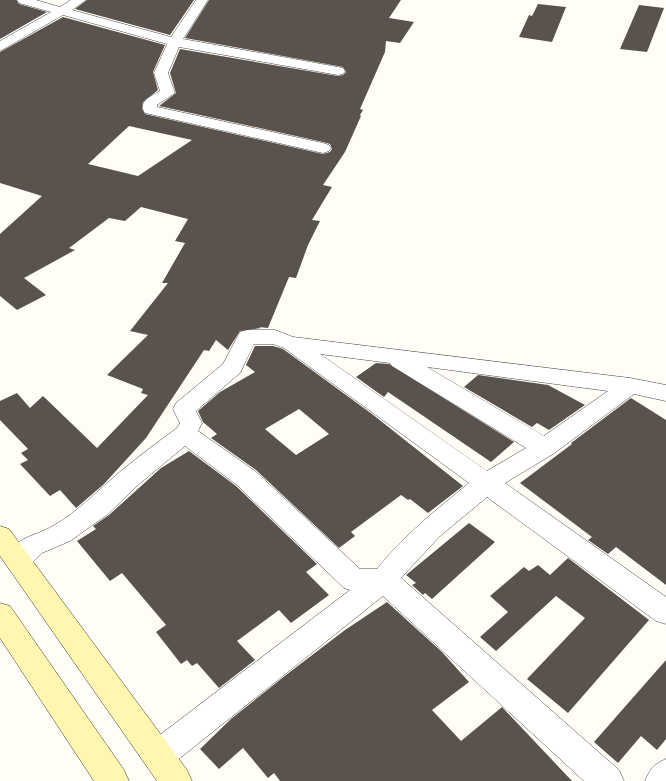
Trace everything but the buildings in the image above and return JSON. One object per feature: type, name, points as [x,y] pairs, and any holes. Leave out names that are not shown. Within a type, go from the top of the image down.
[{"type":"street","points":[[23,0],[175,42],[338,72]]},
{"type":"street","points":[[0,47],[80,0]]},
{"type":"street","points":[[202,0],[175,42],[162,68],[161,75],[168,93],[150,104],[150,110],[324,148]]},
{"type":"street","points":[[18,560],[33,545],[61,534],[99,507],[129,478],[185,434],[191,423],[184,409],[232,368],[247,337],[275,337],[290,343],[666,612]]},
{"type":"street","points":[[290,343],[630,386],[666,393]]},
{"type":"street","points":[[392,357],[545,448]]},
{"type":"street","points":[[159,755],[384,580],[398,562],[430,530],[486,483],[545,448],[630,386]]},
{"type":"street","points":[[185,434],[246,478],[354,580],[384,580],[608,781]]},
{"type":"street","points":[[0,536],[159,755],[176,781]]},
{"type":"street","points":[[0,615],[114,781]]},
{"type":"street","points":[[661,781],[666,775]]}]
